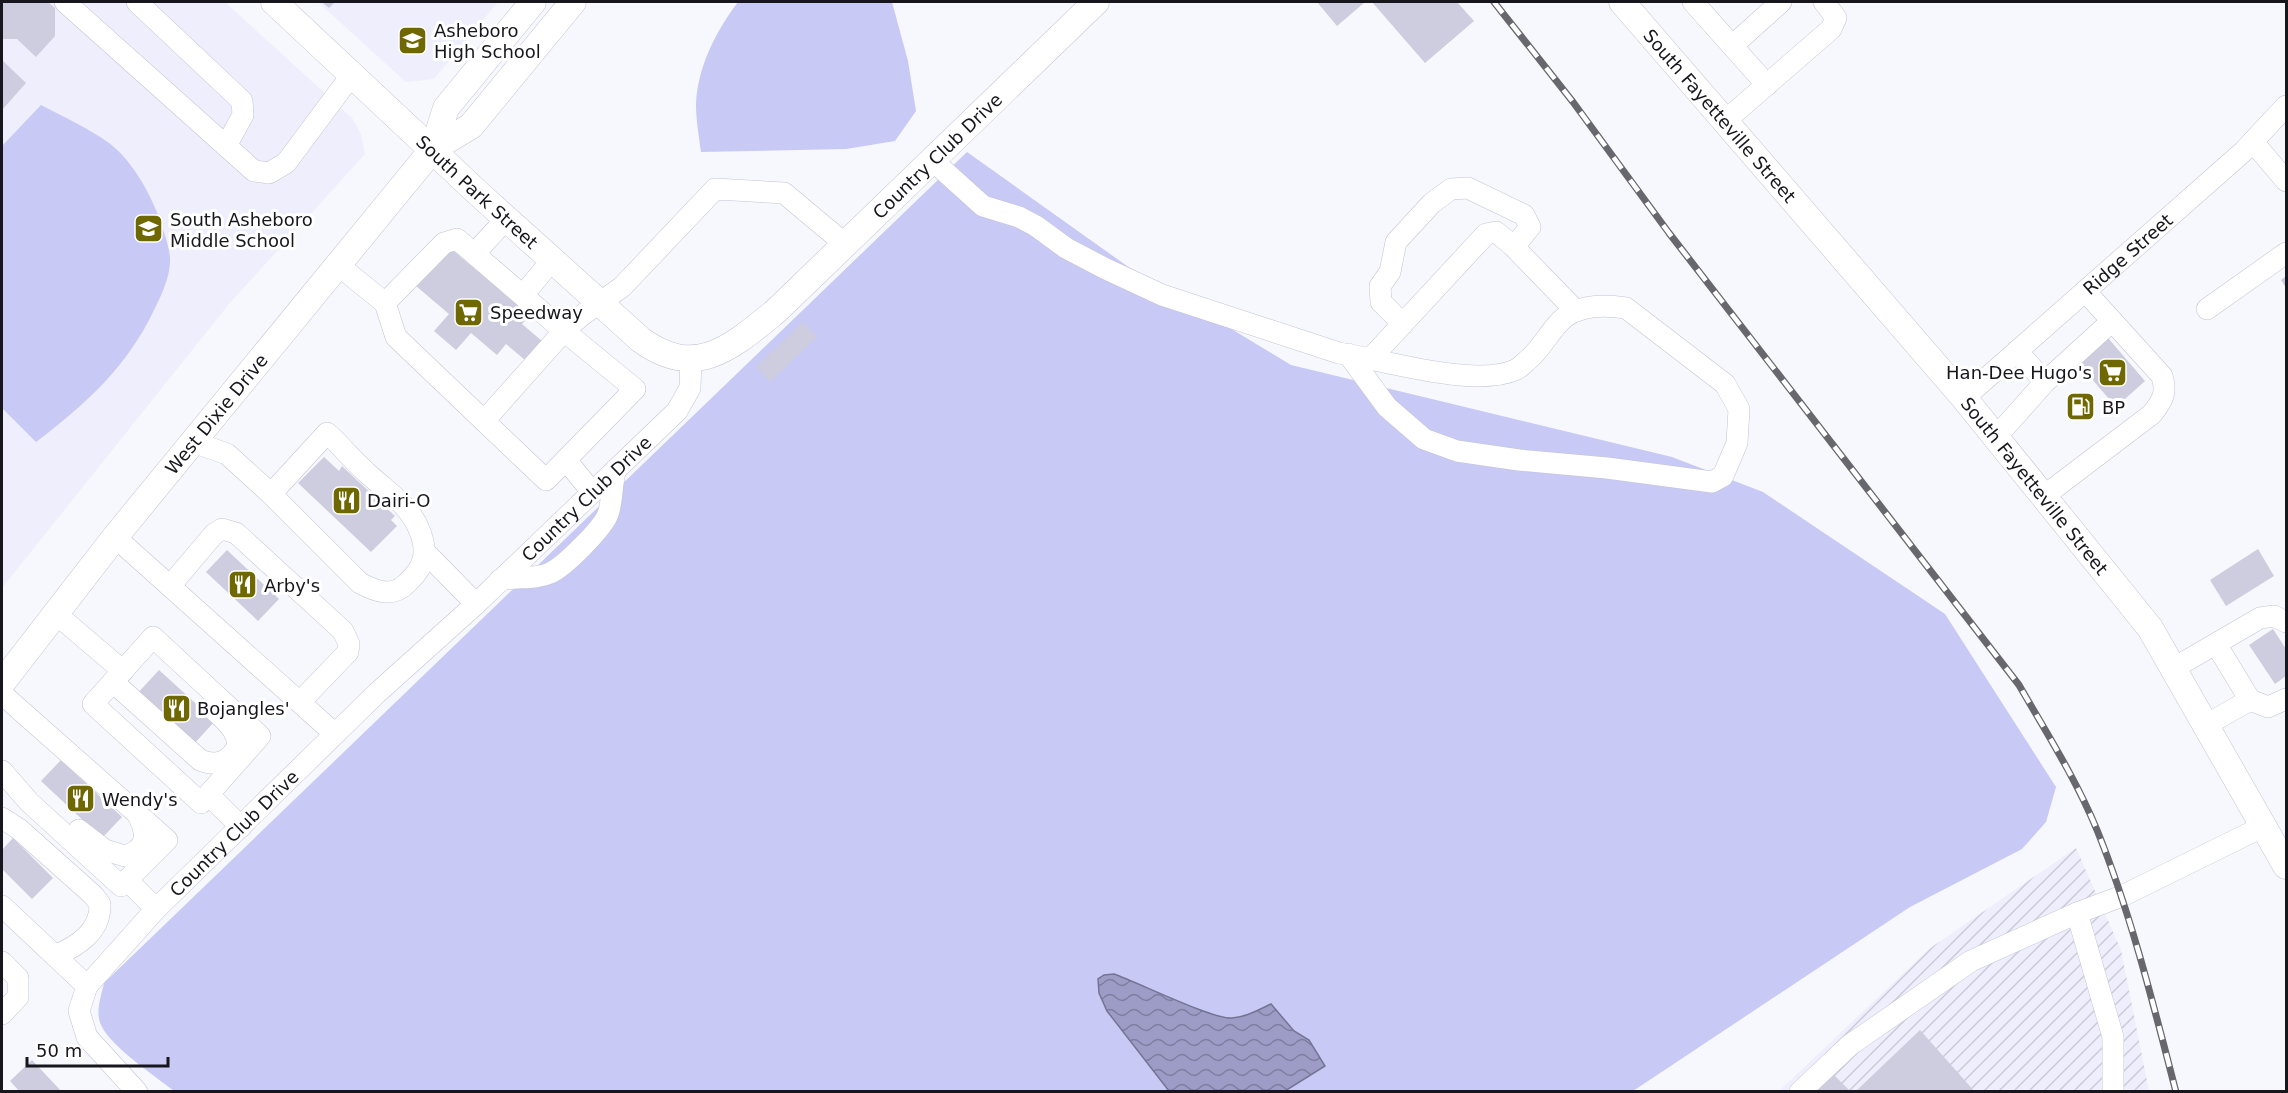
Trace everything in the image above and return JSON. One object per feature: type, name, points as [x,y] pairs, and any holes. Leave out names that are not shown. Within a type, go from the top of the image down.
[{"type":"main road","name":"South Park Street","points":[[274,2],[507,218],[654,349],[668,356],[691,358]]},
{"type":"main road","name":"West Dixie Drive","points":[[433,149],[446,108],[533,2]]},
{"type":"main road","name":"West Dixie Drive","points":[[2,683],[116,537],[433,149],[471,126],[573,2]]},
{"type":"main road","name":"Country Club Drive","points":[[691,358],[714,354],[735,344],[776,310],[1096,2]]},
{"type":"main road","name":"South Fayetteville Street","points":[[1622,2],[1964,398],[2150,628],[2286,866]]},
{"type":"street","points":[[65,2],[254,171],[269,173],[286,163],[353,73]]},
{"type":"street","points":[[137,2],[242,101],[243,115],[226,146]]},
{"type":"street","points":[[1732,46],[1781,2]]},
{"type":"street","points":[[1725,121],[1831,29],[1836,18],[1824,2]]},
{"type":"street","points":[[1704,5],[1732,46],[1767,85]]},
{"type":"street","name":"Ridge Street","points":[[1964,398],[2253,142],[2286,106]]},
{"type":"street","points":[[2253,142],[2286,181]]},
{"type":"street","points":[[932,160],[983,206],[1019,217],[1036,226],[1066,248],[1104,268],[1162,295],[1279,335],[1348,354],[1435,372],[1485,375],[1516,370],[1537,352],[1564,318],[1576,311],[1582,308],[1608,305],[1626,308],[1725,384],[1739,409],[1737,443],[1723,476],[1712,482],[1457,451],[1424,439],[1409,428],[1387,407],[1348,354]]},
{"type":"street","points":[[1403,324],[1381,302],[1380,286],[1390,272],[1396,242],[1432,203],[1451,189],[1468,188],[1524,215],[1530,227],[1518,242],[1512,245]]},
{"type":"street","points":[[484,421],[564,331],[622,287],[716,189],[784,193],[845,244]]},
{"type":"street","points":[[475,254],[507,218]]},
{"type":"street","points":[[1371,358],[1486,234],[1496,232],[1512,245],[1576,311]]},
{"type":"street","points":[[338,265],[385,303],[396,337],[546,480],[635,389],[457,239],[449,240],[385,303]]},
{"type":"street","points":[[2207,309],[2286,253]]},
{"type":"street","points":[[523,295],[553,259]]},
{"type":"street","points":[[2044,496],[2152,414],[2164,400],[2166,389],[2162,376],[2085,291]]},
{"type":"street","points":[[1996,437],[2045,382],[2112,321]]},
{"type":"street","points":[[2017,351],[2045,382]]},
{"type":"street","name":"Country Club Drive","points":[[137,1092],[87,1037],[79,1011],[87,986],[156,909],[377,693],[476,603],[677,411],[690,388],[691,358]]},
{"type":"street","points":[[193,442],[227,454],[272,494],[360,583],[373,590],[390,593],[400,590],[422,568],[425,552],[420,531],[412,513],[363,470],[327,433],[272,494]]},
{"type":"street","points":[[566,460],[592,492]]},
{"type":"street","points":[[500,580],[544,576],[563,564],[594,534],[607,517],[611,485],[616,469]]},
{"type":"street","points":[[170,586],[214,534],[222,529],[236,533],[343,631],[347,638],[348,652],[300,702]]},
{"type":"street","points":[[116,537],[335,734]]},
{"type":"street","points":[[425,552],[476,603]]},
{"type":"street","points":[[55,613],[200,760],[218,764],[227,760],[238,746],[237,736],[228,724],[144,647]]},
{"type":"street","points":[[2174,668],[2260,618],[2274,616],[2286,622]]},
{"type":"street","points":[[153,637],[260,736],[201,803],[93,704],[144,647],[153,637]]},
{"type":"street","points":[[2216,644],[2250,700],[2268,707],[2286,699]]},
{"type":"street","points":[[2,694],[167,840],[121,886],[29,802],[9,778]]},
{"type":"street","points":[[2206,724],[2250,700]]},
{"type":"street","points":[[9,778],[33,791],[93,841],[116,855],[132,854],[140,849],[144,841],[144,825],[136,811]]},
{"type":"street","points":[[209,795],[241,828]]},
{"type":"street","points":[[2,818],[19,829],[100,904],[97,924],[84,939],[55,956]]},
{"type":"street","points":[[1800,1092],[1850,1045],[1971,961],[2077,912],[2122,897],[2264,826]]},
{"type":"street","points":[[127,880],[156,909]]},
{"type":"street","points":[[2,906],[87,986]]},
{"type":"street","points":[[2077,912],[2113,1037],[2113,1092]]},
{"type":"street","points":[[2,962],[18,978],[18,998],[2,1014]]},
{"type":"shaded area","name":"South Asheboro Middle School","points":[[2,2],[225,2],[352,118],[361,134],[365,154],[229,304],[2,588]]},
{"type":"shaded area","name":"Asheboro High School","points":[[318,2],[498,2],[434,79],[406,82]]},
{"type":"shaded area","points":[[738,2],[892,2],[908,61],[916,111],[895,141],[846,149],[701,152],[696,105],[700,77],[715,38]]},
{"type":"shaded area","points":[[41,105],[76,123],[117,149],[142,182],[156,210],[167,243],[170,263],[159,299],[143,330],[118,367],[88,399],[36,442],[2,408],[2,146]]},
{"type":"shaded area","points":[[967,152],[1127,266],[1291,365],[1672,457],[1763,492],[1945,614],[2056,787],[2046,822],[2022,849],[1910,907],[1633,1091],[174,1091],[123,1051],[106,1033],[99,1020],[99,1004],[104,983]]},
{"type":"shaded area","points":[[2076,848],[2121,950],[2149,1091],[1778,1092],[1929,949]]},
{"type":"water","points":[[1114,974],[1223,1017],[1242,1016],[1271,1004],[1294,1031],[1309,1040],[1325,1066],[1285,1091],[1169,1091],[1107,1011],[1099,993],[1098,979],[1104,975]]},
{"type":"building","points":[[2,2],[48,2],[55,8],[55,36],[36,57],[17,39],[2,39]]},
{"type":"building","points":[[322,2],[335,2],[329,8]]},
{"type":"building","points":[[1317,2],[1365,2],[1337,26]]},
{"type":"building","points":[[1372,2],[1457,2],[1474,21],[1425,63]]},
{"type":"building","points":[[2,60],[26,83],[2,110]]},
{"type":"building","points":[[449,247],[530,315],[522,324],[542,341],[525,360],[506,344],[497,355],[471,333],[456,350],[434,331],[449,314],[416,286]]},
{"type":"building","points":[[2286,276],[2286,288],[2281,280]]},
{"type":"building","points":[[803,322],[817,337],[770,382],[756,367]]},
{"type":"building","points":[[2108,338],[2145,381],[2116,407],[2078,363]]},
{"type":"building","name":"Dairi-O","points":[[324,457],[339,471],[342,466],[395,516],[391,520],[397,526],[371,552],[298,483]]},
{"type":"building","points":[[2258,549],[2274,576],[2226,606],[2210,580]]},
{"type":"building","name":"Arby's","points":[[227,550],[279,599],[258,621],[206,572]]},
{"type":"building","points":[[2273,629],[2286,649],[2286,676],[2275,684],[2249,645]]},
{"type":"building","name":"Bojangles'","points":[[159,670],[215,721],[192,746],[136,695]]},
{"type":"building","name":"Wendy's","points":[[61,760],[122,817],[102,838],[41,781]]},
{"type":"building","points":[[13,838],[53,878],[32,899],[2,869],[2,850]]},
{"type":"building","points":[[1920,1030],[1975,1092],[1855,1092]]},
{"type":"building","points":[[32,1060],[62,1092],[20,1092],[10,1081]]},
{"type":"building","points":[[1834,1075],[1851,1092],[1819,1092],[1817,1090]]},
{"type":"railway","points":[[1494,2],[1573,102],[1669,233],[2019,685],[2070,774],[2097,830],[2131,926],[2176,1092]]},
{"type":"place","name":"Asheboro High School","points":[[413,40]]},
{"type":"place","name":"South Asheboro Middle School","points":[[149,229]]},
{"type":"place","name":"Speedway","points":[[469,312]]},
{"type":"place","name":"Han-Dee Hugo's","points":[[2113,372]]},
{"type":"place","name":"BP","points":[[2081,407]]},
{"type":"place","name":"Dairi-O","points":[[346,500]]},
{"type":"place","name":"Arby's","points":[[243,585]]},
{"type":"place","name":"Bojangles'","points":[[176,708]]},
{"type":"place","name":"Wendy's","points":[[81,799]]}]
